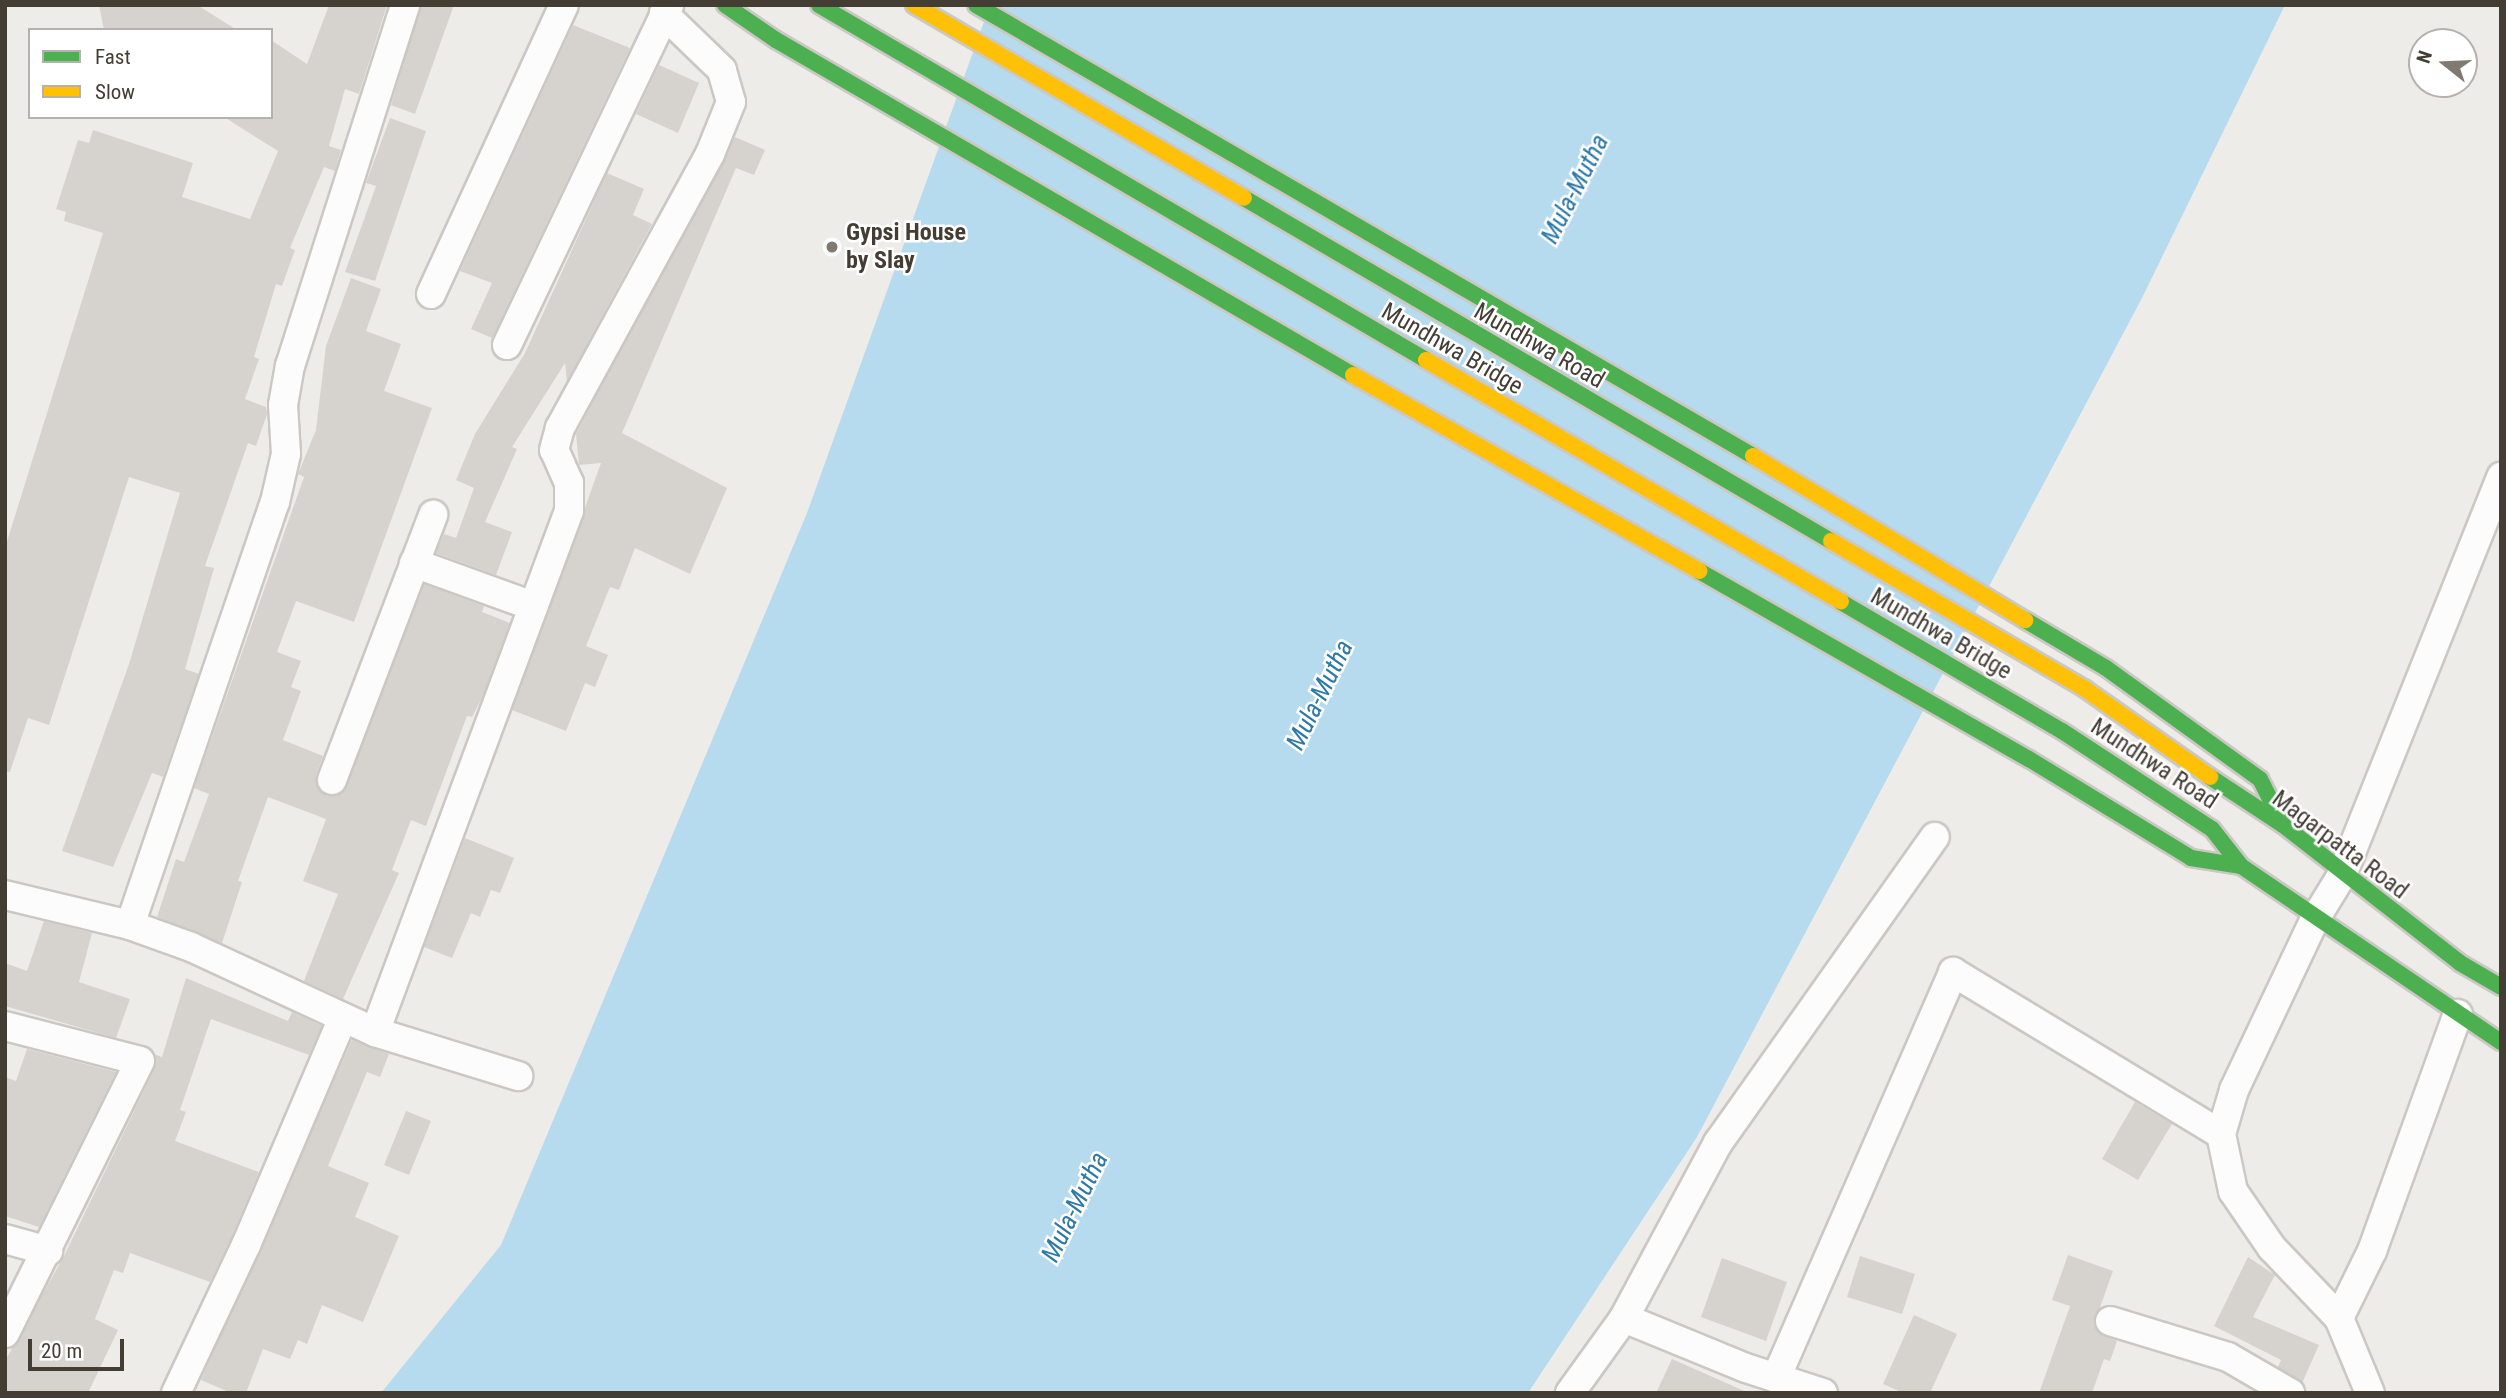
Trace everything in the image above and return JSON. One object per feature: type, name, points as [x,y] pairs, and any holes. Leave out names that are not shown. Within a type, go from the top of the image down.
[{"type":"highway","points":[[725,5],[776,40],[1304,347],[2029,759],[2191,858],[2241,866]]},
{"type":"highway","name":"Mundhwa Bridge","points":[[819,5],[2062,731]]},
{"type":"highway","name":"Mundhwa Road","points":[[914,5],[971,41],[2085,689]]},
{"type":"highway","points":[[979,7],[1664,402],[2106,668],[2260,779],[2283,825]]},
{"type":"highway","name":"Magarpatta Road","points":[[2085,689],[2173,754],[2283,825],[2342,875],[2460,963],[2501,987]]},
{"type":"highway","name":"Mundhwa Road","points":[[2062,731],[2212,829],[2241,866],[2315,919]]},
{"type":"highway","points":[[2315,919],[2501,1042]]},
{"type":"street","points":[[130,925],[275,502],[286,454],[283,405],[290,366],[405,5]]},
{"type":"street","points":[[431,294],[564,5]]},
{"type":"street","points":[[375,1032],[572,495],[554,450],[560,428],[710,154],[731,102],[722,70],[667,10],[507,345]]},
{"type":"street","points":[[2370,1393],[2339,1318],[2272,1248],[2232,1191],[2221,1134],[2234,1090],[2315,919],[2342,875],[2501,477]]},
{"type":"street","points":[[332,780],[433,515]]},
{"type":"street","points":[[414,563],[533,606]]},
{"type":"street","points":[[1570,1393],[1624,1318],[1718,1143],[1935,837]]},
{"type":"street","points":[[5,895],[130,925],[191,947],[375,1032],[518,1076]]},
{"type":"street","points":[[1776,1378],[1953,972],[2221,1134]]},
{"type":"street","points":[[2339,1318],[2372,1251],[2458,1014]]},
{"type":"street","points":[[176,1393],[246,1245],[343,1018]]},
{"type":"street","points":[[5,1026],[140,1061],[5,1333]]},
{"type":"street","points":[[5,1239],[48,1251]]},
{"type":"street","points":[[1624,1318],[1776,1378],[1823,1393]]},
{"type":"street","points":[[2110,1321],[2228,1357],[2290,1393]]},
{"type":"water","name":"Mula-Mutha","points":[[990,5],[2285,5],[2142,298],[1697,1137],[1528,1393],[381,1393],[501,1245],[807,513]]},
{"type":"building","points":[[99,5],[197,5],[234,28],[104,28]]},
{"type":"building","points":[[329,5],[387,5],[359,94],[345,89],[329,146],[341,150],[335,171],[324,167],[290,248],[295,250],[282,286],[276,284],[254,357],[259,359],[245,399],[266,407],[267,414],[256,446],[248,443],[205,566],[214,568],[185,669],[199,674],[163,777],[152,773],[113,867],[62,851],[129,664],[180,493],[129,477],[49,725],[28,718],[10,772],[5,771],[5,548],[103,233],[64,221],[66,212],[56,209],[78,140],[89,143],[93,130],[193,163],[182,197],[250,219],[278,151],[227,119],[273,119],[273,41],[307,64]]},
{"type":"building","points":[[421,5],[454,5],[415,114],[391,105]]},
{"type":"building","points":[[573,25],[630,48],[492,338],[471,329],[492,283],[460,271]]},
{"type":"building","points":[[659,65],[699,83],[678,133],[636,114]]},
{"type":"building","points":[[390,118],[426,131],[375,281],[345,272],[376,186],[366,183]]},
{"type":"building","points":[[735,137],[765,150],[754,175],[736,168],[622,433],[727,488],[690,574],[635,548],[619,590],[610,587],[586,646],[608,655],[595,687],[585,683],[566,731],[512,710],[601,463],[579,465],[576,434]]},
{"type":"building","points":[[607,173],[644,189],[633,215],[652,224],[567,381],[565,363],[512,447],[517,449],[485,522],[512,532],[496,575],[436,553],[444,534],[456,538],[474,488],[456,480],[475,434],[525,353]]},
{"type":"building","points":[[351,278],[381,289],[366,331],[401,344],[384,391],[432,408],[354,622],[296,601],[277,652],[301,661],[291,687],[301,691],[283,740],[323,756],[316,775],[319,790],[327,796],[342,793],[424,584],[484,606],[482,612],[510,623],[482,698],[472,717],[467,716],[426,826],[411,820],[392,870],[399,873],[343,999],[304,981],[338,894],[303,881],[326,819],[268,797],[238,881],[242,882],[222,943],[157,917],[176,859],[184,862],[209,794],[194,788],[304,477],[298,474],[316,430],[326,346]]},
{"type":"building","points":[[465,838],[514,858],[500,893],[491,890],[480,917],[471,913],[452,958],[424,947]]},
{"type":"building","points":[[44,921],[92,933],[79,982],[130,999],[116,1038],[5,1006],[5,963],[27,971]]},
{"type":"building","points":[[186,978],[288,1021],[292,1012],[322,1026],[309,1055],[211,1019],[180,1110],[186,1112],[175,1141],[259,1172],[231,1238],[210,1282],[130,1253],[123,1273],[114,1270],[95,1319],[118,1330],[88,1393],[5,1393],[5,1361],[64,1256],[155,1068],[154,1054],[162,1057]]},
{"type":"building","points":[[352,1040],[389,1054],[380,1077],[367,1072],[328,1166],[369,1183],[355,1217],[399,1236],[363,1322],[322,1305],[307,1344],[298,1340],[290,1359],[263,1349],[246,1393],[231,1393],[201,1380]]},
{"type":"building","points":[[27,1049],[116,1072],[39,1227],[5,1216],[5,1077],[16,1081]]},
{"type":"building","points":[[2135,1102],[2172,1124],[2138,1180],[2102,1159]]},
{"type":"building","points":[[406,1111],[431,1121],[409,1175],[384,1165]]},
{"type":"building","points":[[2068,1255],[2113,1271],[2094,1324],[2098,1333],[2117,1341],[2110,1361],[2104,1359],[2092,1393],[2039,1393],[2070,1306],[2052,1300]]},
{"type":"building","points":[[1860,1256],[1915,1274],[1902,1314],[1847,1297]]},
{"type":"building","points":[[2248,1257],[2275,1275],[2253,1317],[2319,1345],[2302,1383],[2278,1367],[2281,1360],[2214,1326]]},
{"type":"building","points":[[1722,1258],[1787,1282],[1766,1341],[1701,1317]]},
{"type":"building","points":[[1914,1315],[1957,1334],[1930,1393],[1903,1393],[1883,1384]]},
{"type":"building","points":[[1672,1359],[1749,1393],[1656,1393]]},
{"type":"traffic: fast","points":[[725,5],[776,40],[1353,375]]},
{"type":"traffic: fast","points":[[819,5],[1426,360]]},
{"type":"traffic: fast","points":[[976,5],[1753,456]]},
{"type":"traffic: fast","points":[[1244,198],[1831,541]]},
{"type":"traffic: fast","points":[[1699,571],[2029,759],[2191,858],[2241,866]]},
{"type":"traffic: fast","points":[[1841,602],[2062,731],[2212,829],[2241,866],[2501,1042]]},
{"type":"traffic: fast","points":[[2025,620],[2106,668],[2260,779],[2283,825]]},
{"type":"traffic: fast","points":[[2210,777],[2283,825],[2460,963],[2501,987]]},
{"type":"traffic: slow","points":[[914,5],[1244,198]]},
{"type":"traffic: slow","points":[[1426,360],[1841,602]]},
{"type":"traffic: slow","points":[[1353,375],[1699,571]]},
{"type":"traffic: slow","points":[[1753,456],[2025,620]]},
{"type":"traffic: slow","points":[[1831,541],[2085,689],[2210,777]]},
{"type":"place","name":"Gypsi House by Slay","points":[[832,247]]}]
